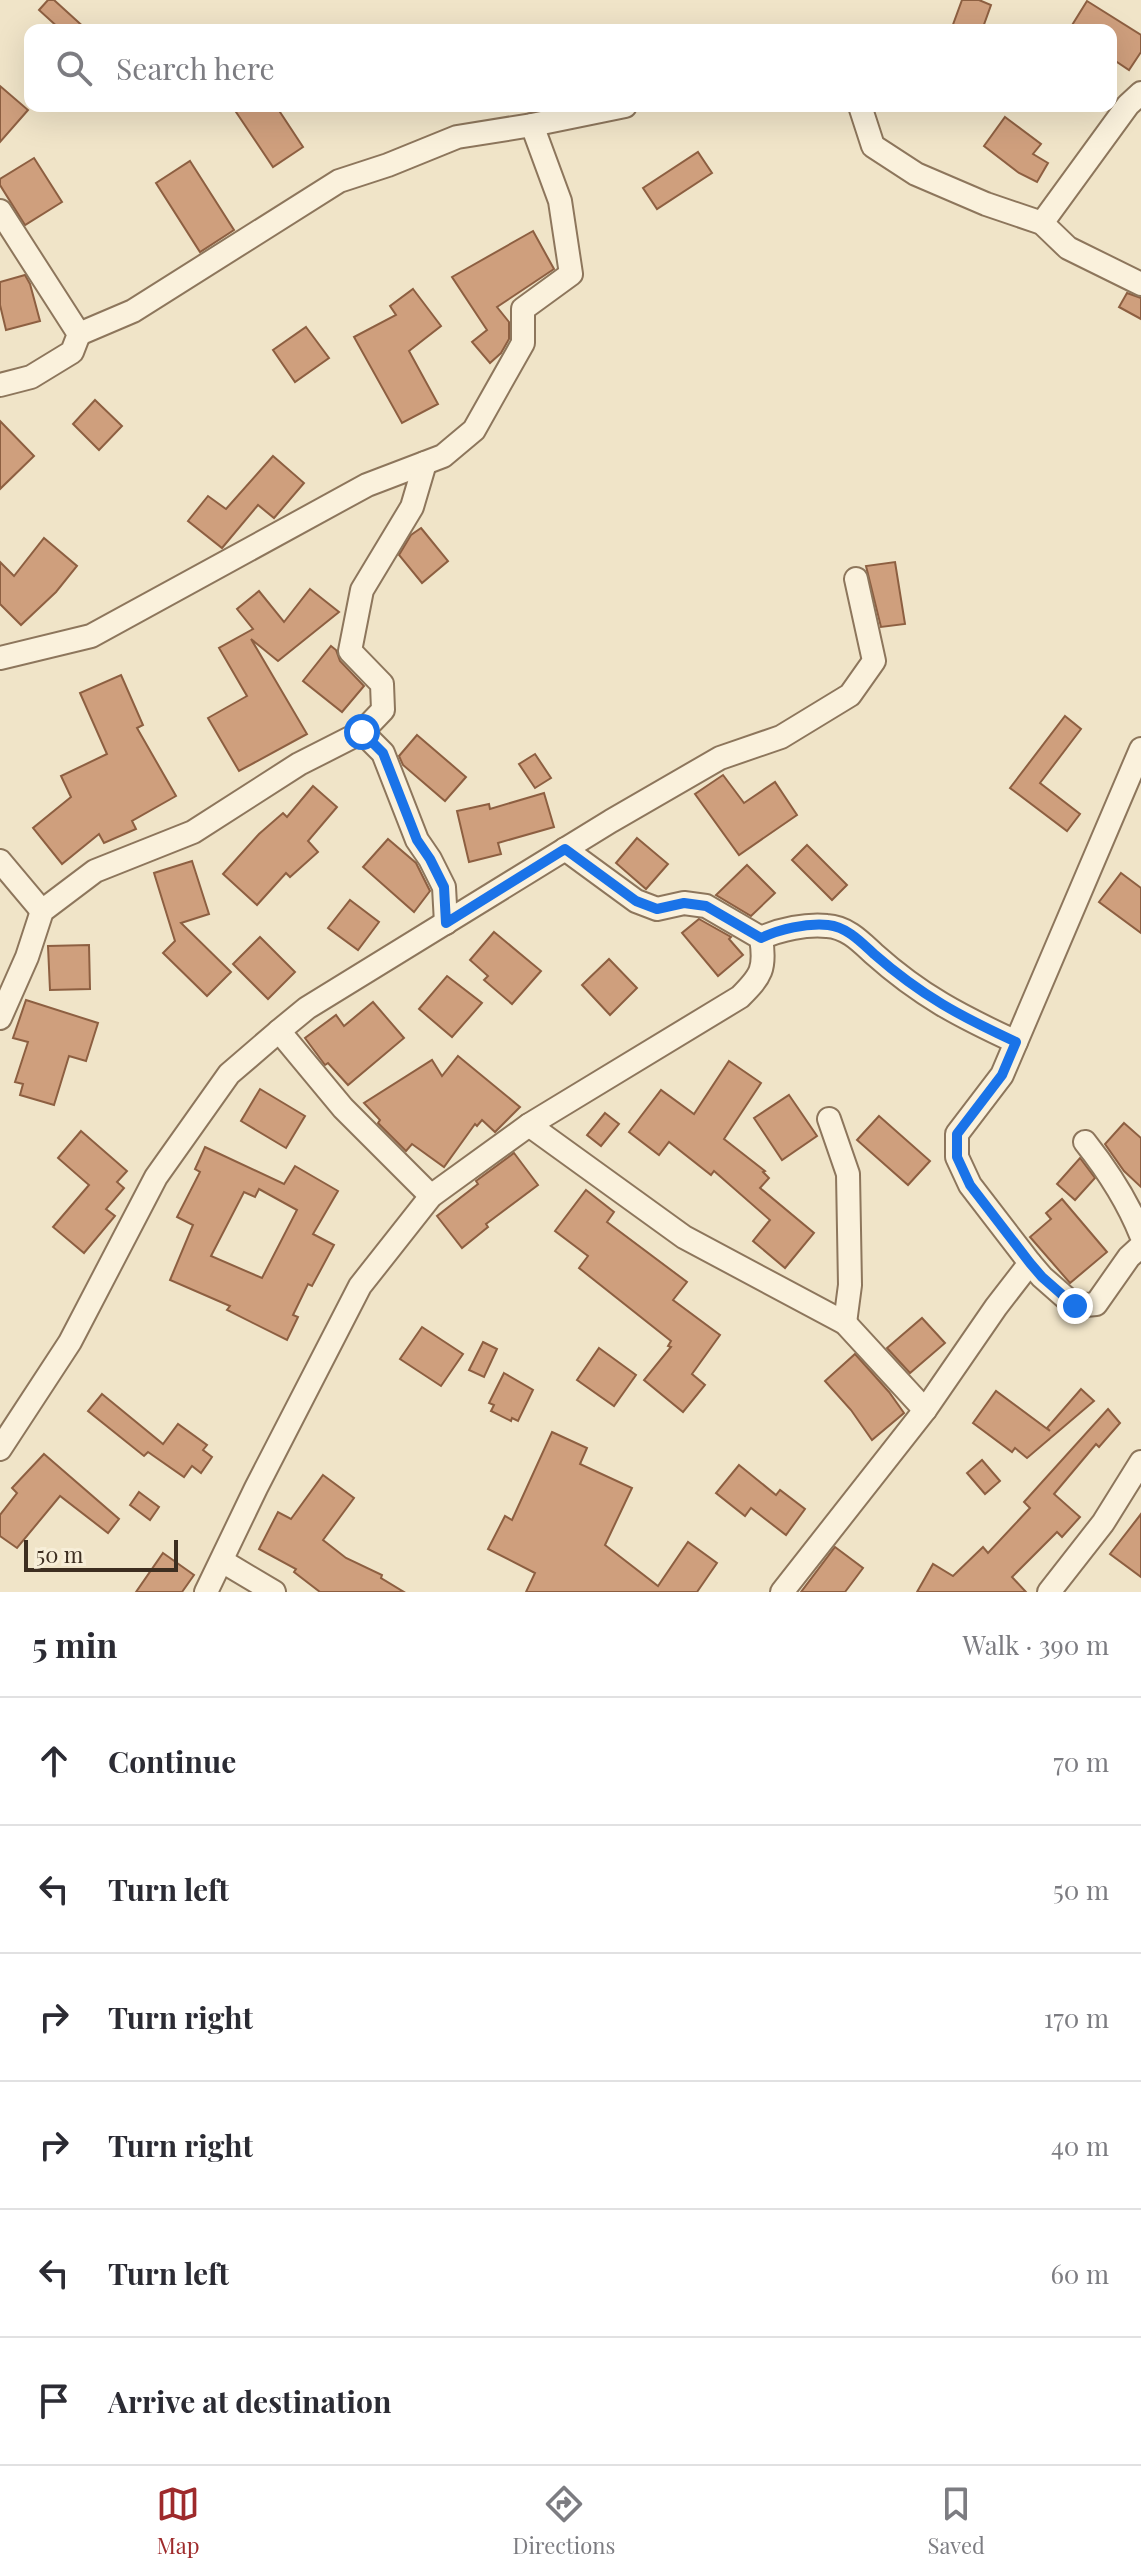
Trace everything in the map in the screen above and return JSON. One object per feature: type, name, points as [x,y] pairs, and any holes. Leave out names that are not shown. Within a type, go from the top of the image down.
[{"type":"street","points":[[1042,223],[1128,105],[1141,93]]},
{"type":"street","points":[[0,385],[31,377],[72,352],[79,334],[133,311],[339,181],[457,137],[596,112]]},
{"type":"street","points":[[862,112],[873,146],[905,167],[986,204],[1042,223],[1068,248],[1141,284]]},
{"type":"street","points":[[0,658],[91,636],[367,485],[443,456],[474,430],[523,343],[523,309],[571,274],[560,201],[532,125]]},
{"type":"street","points":[[0,211],[79,334]]},
{"type":"street","points":[[0,1018],[27,957],[42,911],[95,871],[193,832],[299,764],[362,732],[383,710],[382,684],[350,651],[355,616],[362,590],[412,507],[425,463]]},
{"type":"street","points":[[0,1449],[70,1342],[156,1177],[229,1074],[307,1008],[565,849],[720,758],[781,737],[850,695],[874,661],[856,579]]},
{"type":"street","points":[[362,732],[383,753],[417,840],[444,887],[446,923]]},
{"type":"street","points":[[1141,749],[1002,1075],[957,1134],[957,1157],[970,1185],[1042,1277],[1075,1306],[1096,1304],[1129,1257],[1141,1246]]},
{"type":"street","points":[[565,849],[636,901],[657,909],[684,903],[706,906],[761,938]]},
{"type":"street","points":[[0,861],[42,911]]},
{"type":"street","points":[[761,938],[780,930],[828,925],[851,933],[904,980],[952,1012],[1016,1042]]},
{"type":"street","points":[[206,1592],[360,1286],[431,1196],[529,1125],[740,997],[759,978],[764,958],[761,938]]},
{"type":"street","points":[[279,1031],[343,1108],[431,1196]]},
{"type":"street","points":[[829,1119],[848,1174],[850,1285],[845,1323]]},
{"type":"street","points":[[529,1125],[684,1237],[845,1323],[925,1410]]},
{"type":"street","points":[[1085,1142],[1110,1174],[1130,1208],[1141,1235]]},
{"type":"street","points":[[782,1592],[925,1410],[1030,1263]]},
{"type":"street","points":[[1049,1592],[1103,1523],[1141,1462]]},
{"type":"street","points":[[222,1561],[274,1592]]},
{"type":"building","points":[[48,0],[54,0],[80,24],[54,24],[39,10]]},
{"type":"building","points":[[962,0],[979,0],[991,5],[984,24],[953,24]]},
{"type":"building","points":[[1087,1],[1141,35],[1141,52],[1129,70],[1117,62],[1117,24],[1073,24]]},
{"type":"building","points":[[0,86],[26,112],[0,142]]},
{"type":"building","points":[[236,112],[280,112],[303,147],[273,167]]},
{"type":"building","points":[[1005,117],[1041,144],[1033,154],[1048,163],[1037,182],[1019,173],[984,146]]},
{"type":"building","points":[[698,152],[712,173],[657,209],[643,188]]},
{"type":"building","points":[[34,158],[62,202],[25,225],[0,185],[0,179]]},
{"type":"building","points":[[190,161],[234,230],[200,252],[156,183]]},
{"type":"building","points":[[533,231],[554,269],[497,307],[509,322],[509,339],[501,353],[490,363],[472,342],[487,330],[452,277]]},
{"type":"building","points":[[25,275],[40,321],[6,330],[0,305],[0,282]]},
{"type":"building","points":[[413,289],[441,326],[409,351],[438,404],[402,423],[354,337],[396,315],[390,306]]},
{"type":"building","points":[[1127,293],[1141,298],[1141,319],[1119,307]]},
{"type":"building","points":[[306,327],[329,358],[295,382],[273,350]]},
{"type":"building","points":[[95,400],[122,426],[99,450],[73,424]]},
{"type":"building","points":[[0,421],[34,456],[0,489]]},
{"type":"building","points":[[273,456],[304,483],[274,518],[258,505],[222,548],[188,521],[208,496],[226,509]]},
{"type":"building","points":[[421,528],[448,561],[422,583],[399,555],[411,535]]},
{"type":"building","points":[[44,538],[77,566],[56,592],[21,625],[0,604],[0,562],[14,576]]},
{"type":"building","points":[[895,562],[905,624],[881,627],[866,566]]},
{"type":"building","points":[[310,589],[339,612],[278,661],[251,639],[307,734],[239,771],[208,718],[247,696],[219,648],[253,629],[237,609],[259,591],[284,622]]},
{"type":"building","points":[[331,646],[340,661],[364,686],[342,712],[303,681]]},
{"type":"building","points":[[121,675],[143,725],[137,728],[176,796],[132,821],[136,829],[104,843],[99,834],[62,864],[33,828],[71,797],[61,776],[107,754],[80,693]]},
{"type":"building","points":[[1065,716],[1081,729],[1040,783],[1080,814],[1067,831],[1010,788]]},
{"type":"building","points":[[417,735],[466,777],[445,801],[403,765],[399,756]]},
{"type":"building","points":[[535,754],[551,778],[535,788],[519,764]]},
{"type":"building","points":[[723,775],[744,803],[775,782],[797,815],[739,855],[695,794]]},
{"type":"building","points":[[313,786],[337,807],[308,841],[318,852],[290,877],[286,873],[257,905],[223,874],[259,834],[283,813],[287,817]]},
{"type":"building","points":[[544,793],[554,827],[498,843],[501,854],[469,862],[457,811],[489,804],[490,809]]},
{"type":"building","points":[[637,838],[668,864],[646,889],[616,863]]},
{"type":"building","points":[[388,839],[416,863],[430,891],[414,912],[363,867]]},
{"type":"building","points":[[807,845],[847,885],[832,900],[792,860]]},
{"type":"building","points":[[192,861],[209,914],[181,923],[231,972],[207,996],[163,953],[175,941],[154,873]]},
{"type":"building","points":[[747,865],[775,893],[751,916],[716,895]]},
{"type":"building","points":[[1121,873],[1141,888],[1141,933],[1099,902]]},
{"type":"building","points":[[350,900],[379,922],[358,950],[328,928]]},
{"type":"building","points":[[699,919],[731,937],[729,939],[743,955],[718,976],[682,933]]},
{"type":"building","points":[[494,932],[541,971],[512,1004],[484,980],[488,976],[470,960]]},
{"type":"building","points":[[260,937],[295,972],[268,999],[233,964]]},
{"type":"building","points":[[89,945],[90,989],[50,990],[48,946]]},
{"type":"building","points":[[609,959],[637,988],[610,1015],[582,985]]},
{"type":"building","points":[[447,976],[482,1003],[452,1037],[419,1009]]},
{"type":"building","points":[[26,1000],[98,1023],[86,1061],[69,1056],[54,1105],[20,1095],[23,1084],[15,1082],[28,1042],[13,1038]]},
{"type":"building","points":[[373,1002],[404,1038],[348,1085],[328,1063],[325,1065],[305,1038],[336,1015],[344,1026]]},
{"type":"building","points":[[458,1056],[520,1107],[495,1132],[482,1120],[477,1126],[475,1124],[444,1167],[412,1144],[406,1151],[378,1123],[380,1120],[364,1103],[432,1060],[442,1076]]},
{"type":"building","points":[[729,1061],[761,1083],[724,1139],[765,1171],[769,1178],[760,1188],[814,1233],[785,1268],[753,1241],[770,1220],[714,1171],[711,1175],[669,1142],[659,1155],[629,1132],[661,1090],[694,1114]]},
{"type":"building","points":[[260,1089],[305,1116],[286,1148],[241,1121]]},
{"type":"building","points":[[789,1095],[817,1136],[782,1160],[754,1118]]},
{"type":"building","points":[[605,1113],[619,1124],[601,1146],[587,1135]]},
{"type":"building","points":[[879,1116],[930,1161],[908,1185],[857,1140]]},
{"type":"building","points":[[1124,1123],[1141,1138],[1141,1187],[1124,1171],[1105,1144]]},
{"type":"building","points":[[81,1131],[127,1171],[117,1182],[124,1188],[106,1209],[115,1216],[84,1253],[53,1227],[89,1185],[58,1158]]},
{"type":"building","points":[[205,1147],[284,1184],[295,1166],[338,1191],[313,1234],[334,1245],[312,1286],[308,1284],[293,1315],[298,1317],[287,1340],[227,1310],[230,1306],[170,1280],[193,1225],[177,1217],[200,1172],[195,1169]],"holes":[[[259,1189],[297,1210],[262,1278],[211,1256],[244,1192],[255,1197]]]},
{"type":"building","points":[[514,1153],[538,1185],[486,1224],[488,1227],[462,1248],[437,1216]]},
{"type":"building","points":[[1080,1158],[1095,1178],[1075,1200],[1057,1184]]},
{"type":"building","points":[[586,1190],[614,1212],[607,1222],[687,1282],[673,1300],[720,1335],[692,1374],[705,1385],[683,1412],[644,1380],[671,1347],[668,1346],[671,1341],[579,1268],[588,1256],[555,1231]]},
{"type":"building","points":[[1062,1199],[1107,1252],[1070,1283],[1030,1237],[1051,1219],[1046,1213]]},
{"type":"building","points":[[922,1318],[945,1343],[910,1373],[887,1348]]},
{"type":"building","points":[[422,1327],[463,1354],[441,1386],[400,1359]]},
{"type":"building","points":[[483,1342],[497,1349],[484,1377],[469,1370]]},
{"type":"building","points":[[599,1348],[636,1375],[614,1406],[577,1380]]},
{"type":"building","points":[[855,1354],[904,1413],[872,1440],[825,1381]]},
{"type":"building","points":[[504,1373],[533,1390],[518,1421],[512,1418],[511,1421],[491,1411],[494,1405],[489,1403]]},
{"type":"building","points":[[1081,1389],[1094,1401],[1027,1458],[1015,1448],[1012,1452],[973,1423],[996,1391],[1050,1431],[1047,1428]]},
{"type":"building","points":[[102,1394],[163,1444],[178,1424],[207,1445],[203,1450],[212,1457],[201,1473],[192,1466],[184,1477],[148,1452],[144,1456],[88,1411]]},
{"type":"building","points":[[1108,1409],[1120,1423],[1099,1447],[1096,1444],[1054,1494],[1080,1517],[1062,1537],[1057,1532],[1012,1577],[1026,1592],[917,1592],[933,1564],[953,1576],[983,1547],[988,1553],[1030,1508],[1024,1502]]},
{"type":"building","points":[[552,1432],[587,1448],[580,1464],[632,1488],[605,1545],[658,1586],[688,1542],[717,1563],[697,1592],[526,1592],[535,1573],[488,1549],[505,1516],[512,1520]]},
{"type":"building","points":[[44,1454],[119,1519],[108,1533],[60,1496],[17,1548],[0,1536],[0,1515],[17,1493],[12,1488]]},
{"type":"building","points":[[982,1460],[1000,1481],[985,1494],[967,1473]]},
{"type":"building","points":[[739,1465],[776,1495],[780,1490],[805,1509],[786,1535],[751,1508],[745,1516],[716,1493]]},
{"type":"building","points":[[323,1475],[354,1498],[323,1540],[346,1558],[382,1575],[381,1578],[404,1592],[320,1592],[294,1572],[296,1569],[259,1549],[278,1512],[291,1519]]},
{"type":"building","points":[[139,1492],[159,1507],[150,1520],[130,1505]]},
{"type":"building","points":[[1141,1514],[1141,1577],[1110,1554]]},
{"type":"building","points":[[835,1547],[863,1568],[845,1592],[801,1592]]},
{"type":"building","points":[[163,1553],[194,1575],[182,1592],[136,1592]]},
{"type":"route","points":[[362,732],[383,753],[417,840],[444,887],[446,923],[565,849],[636,901],[657,909],[684,903],[706,906],[761,938],[780,930],[828,925],[851,933],[904,980],[952,1012],[1016,1042],[1002,1075],[957,1134],[957,1157],[970,1185],[1030,1263],[1075,1306]]}]
